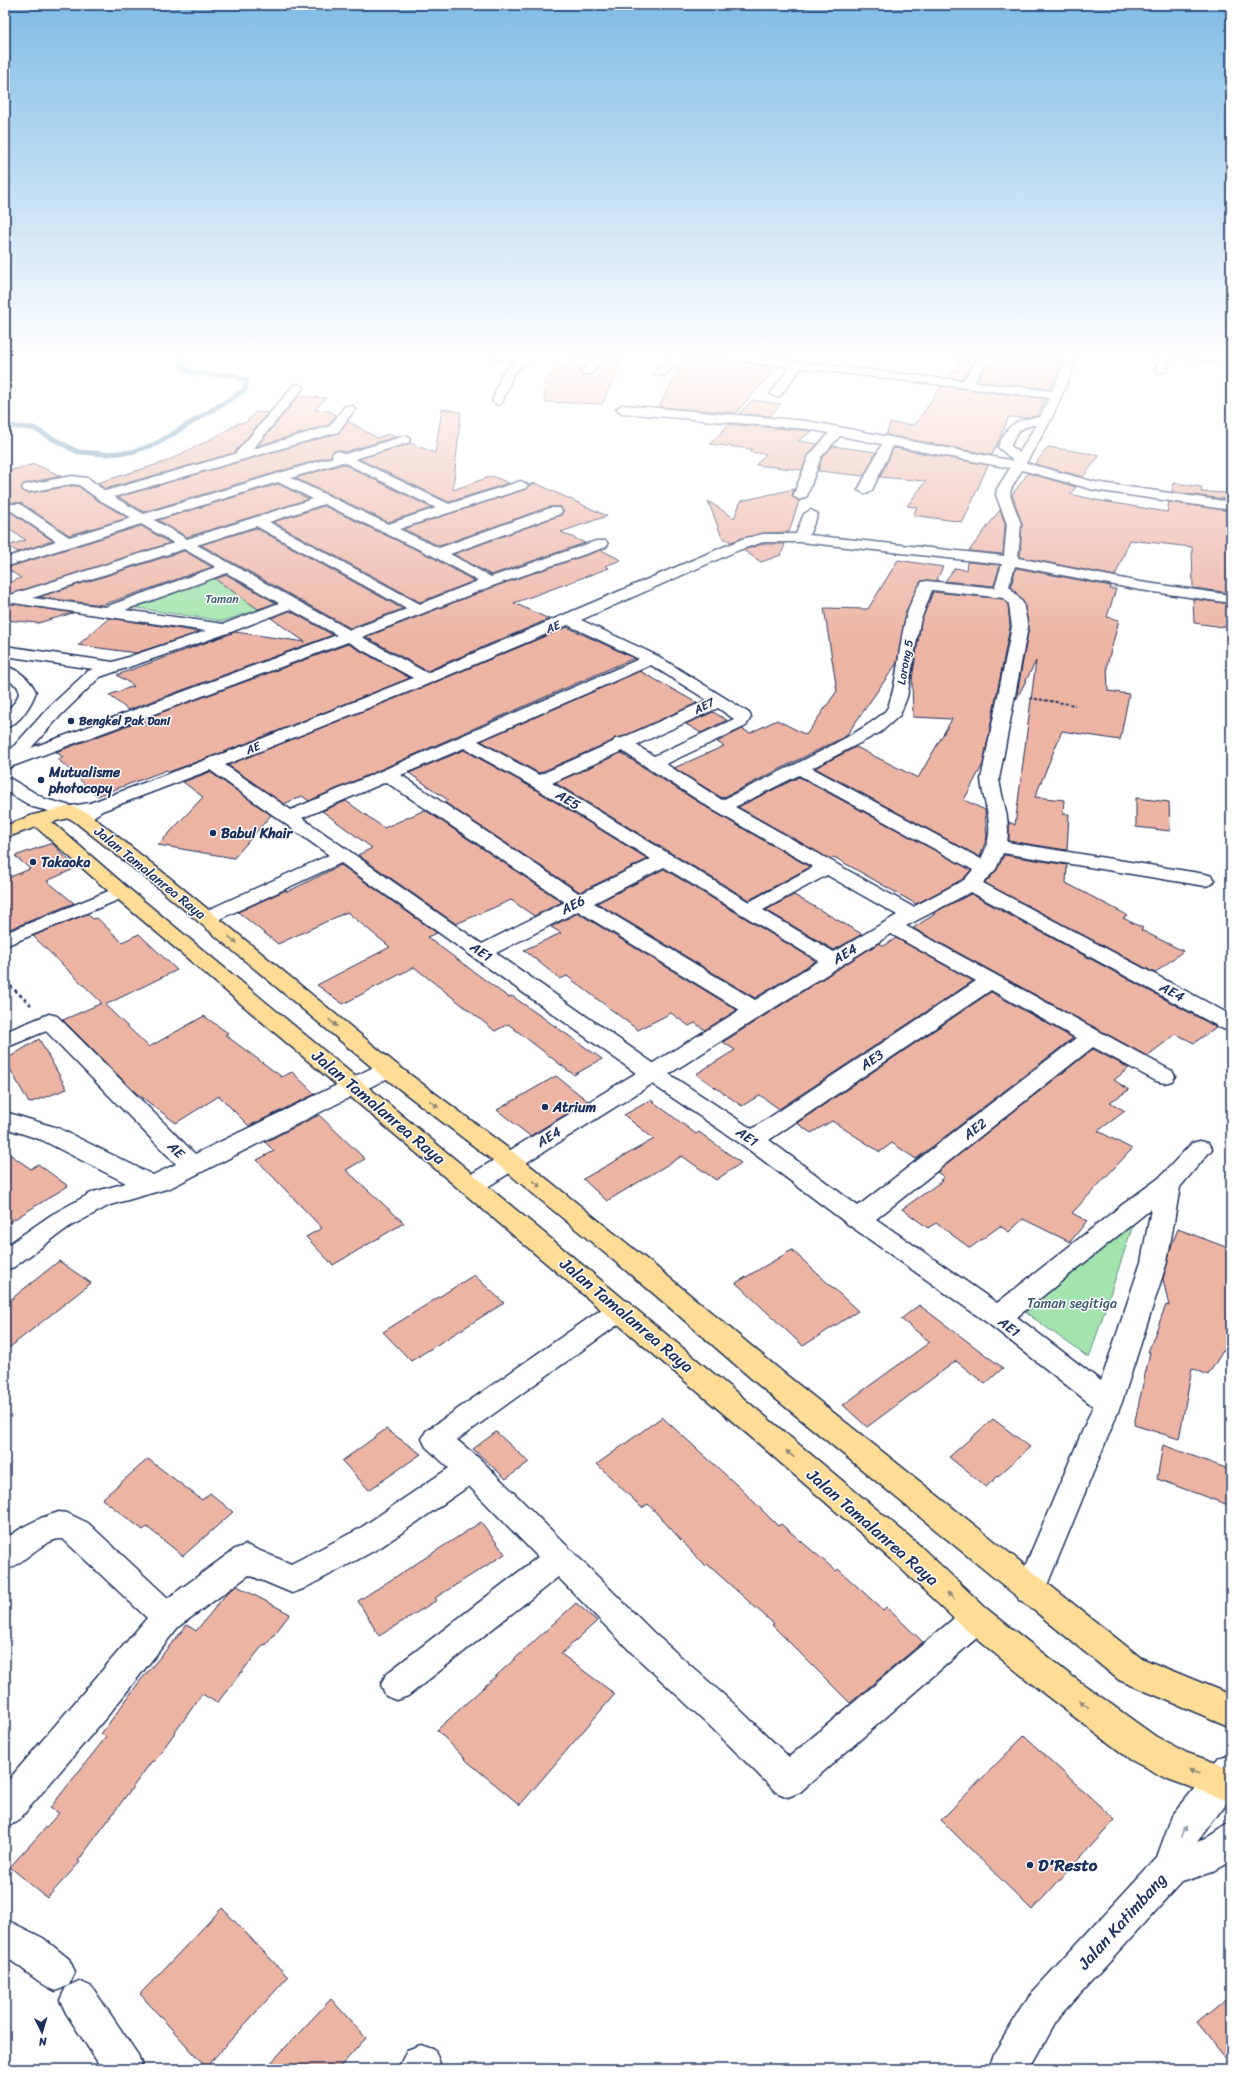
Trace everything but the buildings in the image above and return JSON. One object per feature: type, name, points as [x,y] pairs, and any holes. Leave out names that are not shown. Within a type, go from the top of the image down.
[{"type":"main road","points":[[5,832],[42,817],[82,812]]},
{"type":"main road","name":"Jalan Tamalanrea Raya","points":[[82,812],[206,918],[388,1069],[510,1161],[662,1286],[770,1378],[1030,1590],[1130,1669],[1231,1711]]},
{"type":"main road","points":[[5,845],[42,817]]},
{"type":"main road","name":"Jalan Tamalanrea Raya","points":[[42,817],[121,892],[621,1309],[906,1554],[976,1619],[1058,1684],[1143,1748],[1180,1767],[1228,1779]]},
{"type":"street","points":[[239,456],[243,452]]},
{"type":"street","points":[[103,496],[254,452]]},
{"type":"street","points":[[332,452],[446,508]]},
{"type":"street","points":[[5,563],[144,518],[365,452]]},
{"type":"street","points":[[800,496],[815,456],[819,452]]},
{"type":"street","points":[[865,490],[884,452]]},
{"type":"street","points":[[953,452],[1019,462],[1094,486],[1231,506]]},
{"type":"street","points":[[1009,452],[1019,462]]},
{"type":"street","points":[[971,884],[986,869],[997,846],[1000,823],[997,809],[992,798],[990,779],[1020,627],[1018,608],[1002,586],[1010,561],[1014,524],[1003,495],[1004,488],[1025,452]]},
{"type":"street","points":[[280,478],[438,553],[490,582]]},
{"type":"street","points":[[29,488],[79,480],[103,496],[144,518],[290,604],[426,679]]},
{"type":"street","points":[[387,529],[446,508],[521,485]]},
{"type":"street","points":[[8,599],[326,499]]},
{"type":"street","points":[[15,507],[67,542]]},
{"type":"street","points":[[438,553],[555,511]]},
{"type":"street","points":[[802,538],[811,514]]},
{"type":"street","points":[[258,521],[419,610]]},
{"type":"street","name":"AE","points":[[82,812],[213,764],[426,679],[570,620],[747,542],[763,538],[802,538],[1010,561],[1140,586],[1231,599]]},
{"type":"street","points":[[7,763],[419,610],[490,582],[601,544]]},
{"type":"street","points":[[107,612],[228,568]]},
{"type":"street","name":"Lorong 5","points":[[799,768],[873,729],[892,714],[898,701],[912,622],[927,585],[1008,594]]},
{"type":"street","points":[[8,599],[226,629]]},
{"type":"street","points":[[7,763],[82,683],[94,674],[226,629],[290,604]]},
{"type":"street","name":"AE7","points":[[570,620],[652,659],[719,701]]},
{"type":"street","points":[[5,651],[112,667]]},
{"type":"street","points":[[290,817],[652,659]]},
{"type":"street","points":[[5,671],[24,683],[28,692],[23,704],[5,722]]},
{"type":"street","points":[[652,764],[740,722],[743,717],[719,701]]},
{"type":"street","name":"AE7","points":[[538,782],[719,701]]},
{"type":"street","name":"AE5","points":[[465,741],[538,782],[833,961]]},
{"type":"street","points":[[621,744],[721,807],[911,914]]},
{"type":"street","name":"AE1","points":[[213,764],[482,952],[652,1074],[752,1140],[858,1219],[998,1318],[1108,1402]]},
{"type":"street","points":[[721,807],[799,768],[986,869]]},
{"type":"street","points":[[388,775],[578,902],[756,1010]]},
{"type":"street","points":[[5,783],[42,817],[82,812]]},
{"type":"street","points":[[997,846],[1206,880]]},
{"type":"street","points":[[206,918],[344,855]]},
{"type":"street","name":"AE6","points":[[482,952],[665,859]]},
{"type":"street","points":[[749,910],[828,866]]},
{"type":"street","name":"AE4","points":[[472,1185],[891,926],[911,914],[971,884],[1231,1024]]},
{"type":"street","points":[[5,940],[121,892]]},
{"type":"street","points":[[891,926],[992,980],[1090,1038],[1164,1076]]},
{"type":"street","name":"AE3","points":[[752,1140],[992,980]]},
{"type":"street","points":[[5,1041],[49,1021]]},
{"type":"street","name":"AE","points":[[49,1021],[192,1166],[388,1069]]},
{"type":"street","name":"AE2","points":[[858,1219],[1031,1086],[1090,1038]]},
{"type":"street","points":[[5,1120],[50,1134],[152,1185]]},
{"type":"street","points":[[998,1318],[1131,1211],[1168,1184],[1200,1149]]},
{"type":"street","points":[[5,1260],[60,1221],[102,1198],[152,1185],[166,1180],[192,1166]]},
{"type":"street","points":[[1030,1590],[1108,1402],[1154,1262],[1168,1184]]},
{"type":"street","points":[[621,1309],[436,1439],[471,1469],[643,1642],[722,1715],[788,1780],[976,1619]]},
{"type":"street","points":[[5,1810],[97,1703],[167,1617],[246,1559],[292,1579],[370,1538],[471,1469]]},
{"type":"street","points":[[5,1557],[32,1537],[52,1527],[67,1526],[77,1532],[167,1617]]},
{"type":"street","points":[[397,1685],[559,1558]]},
{"type":"street","name":"Jalan Katimbang","points":[[1007,2069],[1042,2009],[1170,1868],[1184,1828],[1228,1779]]},
{"type":"street","points":[[1170,1868],[1213,1854],[1231,1840]]},
{"type":"street","points":[[5,1938],[30,1951],[56,1972]]},
{"type":"street","points":[[79,2000],[124,2069]]},
{"type":"path","points":[[1006,695],[1075,704]]},
{"type":"path","points":[[5,981],[49,1021]]},
{"type":"green space","name":"Taman","points":[[224,575],[278,604],[223,621],[130,607]]},
{"type":"green space","name":"Taman segitiga","points":[[1138,1210],[1089,1358],[1014,1304]]},
{"type":"waterway","points":[[78,452],[106,454],[133,452]]},
{"type":"place","name":"Bengkel Pak Dani","points":[[71,721]]},
{"type":"place","name":"Mutualisme photocopy","points":[[41,780]]},
{"type":"place","name":"Babul Khair","points":[[213,833]]},
{"type":"place","name":"Takaoka","points":[[33,862]]},
{"type":"place","name":"Atrium","points":[[545,1107]]},
{"type":"place","name":"D'Resto","points":[[1030,1865]]}]
